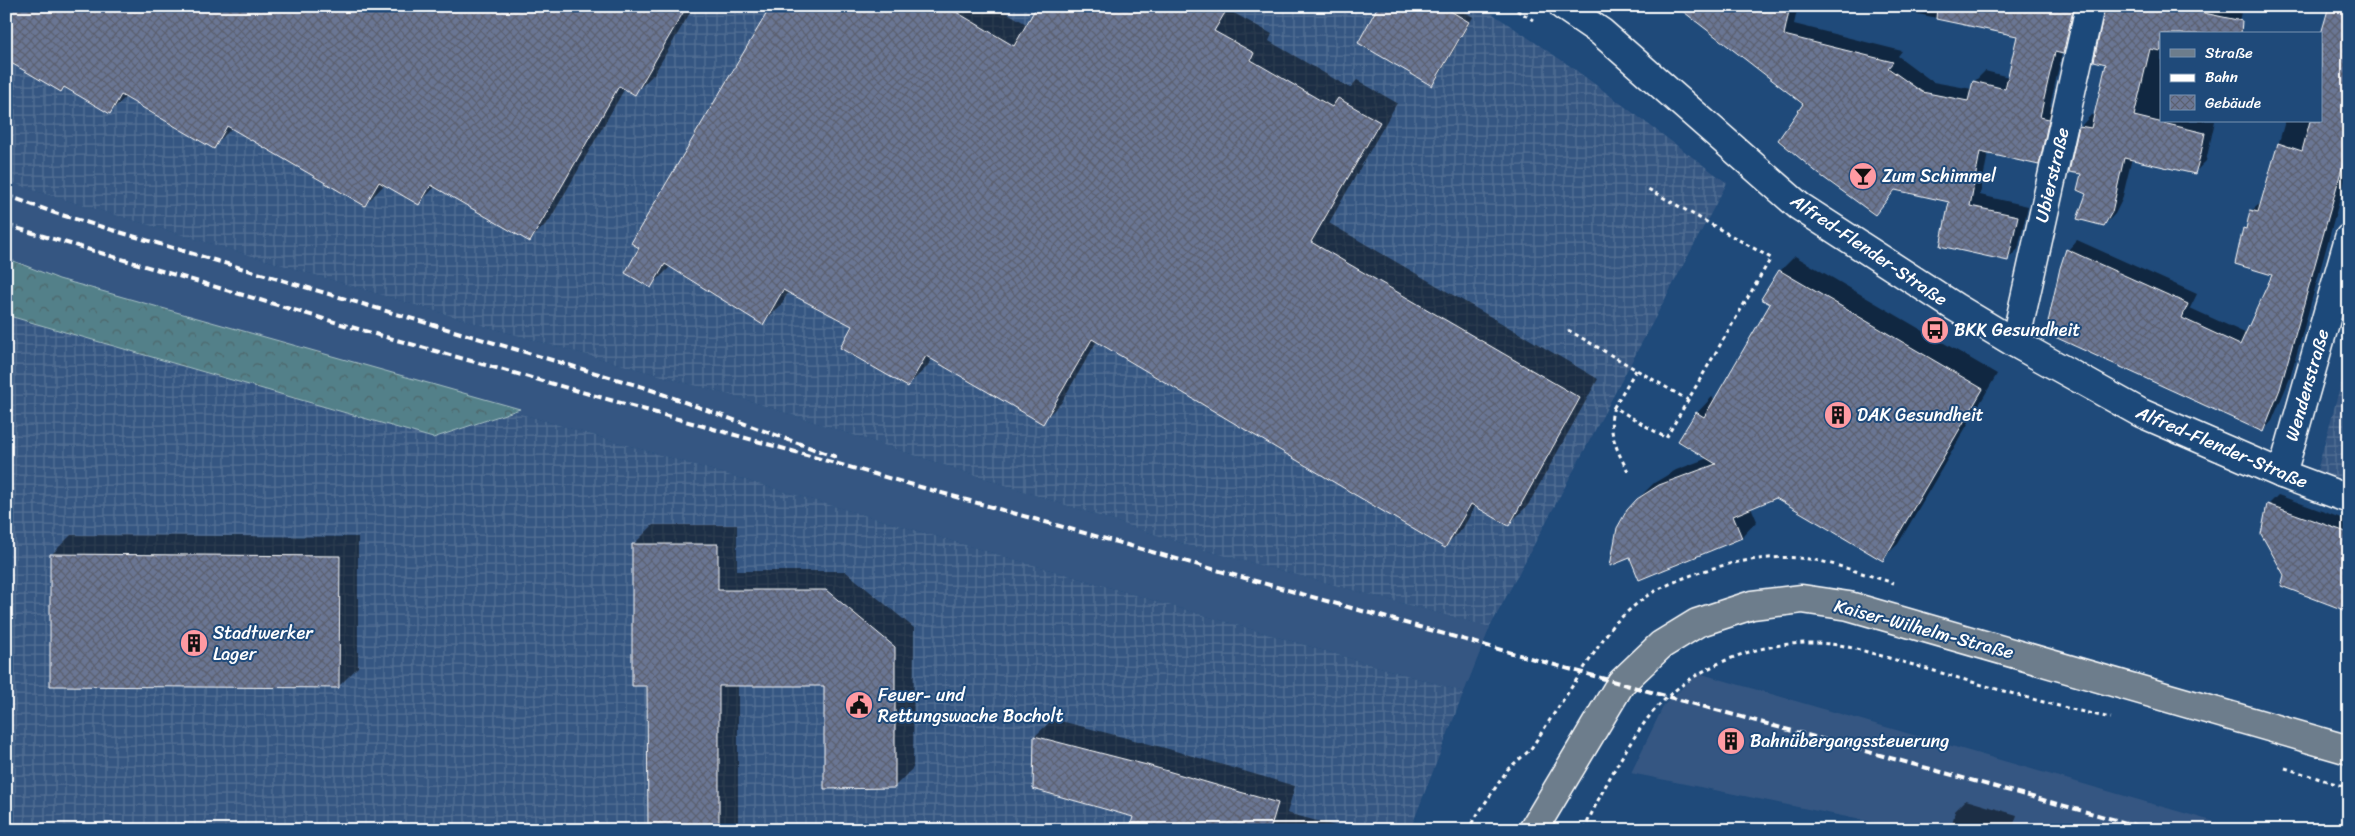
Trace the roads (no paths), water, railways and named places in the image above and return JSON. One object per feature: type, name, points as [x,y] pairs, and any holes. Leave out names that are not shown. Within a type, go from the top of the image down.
[{"type":"main road","name":"Kaiser-Wilhelm-Straße","points":[[1533,830],[1621,684],[1661,645],[1697,623],[1752,605],[1802,599],[1849,606],[2349,750]]},
{"type":"street","name":"Alfred-Flender-Straße","points":[[1563,6],[1601,32],[1799,206],[2014,343],[2141,413],[2282,474],[2349,500]]},
{"type":"street","name":"Ubierstraße","points":[[2014,343],[2090,6]]},
{"type":"street","name":"Wendenstraße","points":[[2282,474],[2349,238]]},
{"type":"railway","points":[[6,195],[55,213],[643,387],[836,457]]},
{"type":"railway","points":[[6,225],[375,334],[1669,697],[2152,830]]},
{"type":"place","name":"Zum Schimmel","points":[[1863,176]]},
{"type":"place","name":"BKK Gesundheit","points":[[1935,330]]},
{"type":"place","name":"DAK Gesundheit","points":[[1838,415]]},
{"type":"place","name":"Stadtwerker Lager","points":[[194,643]]},
{"type":"place","name":"Feuer- und Rettungswache Bocholt","points":[[859,705]]},
{"type":"place","name":"Bahnübergangssteuerung","points":[[1731,741]]}]
